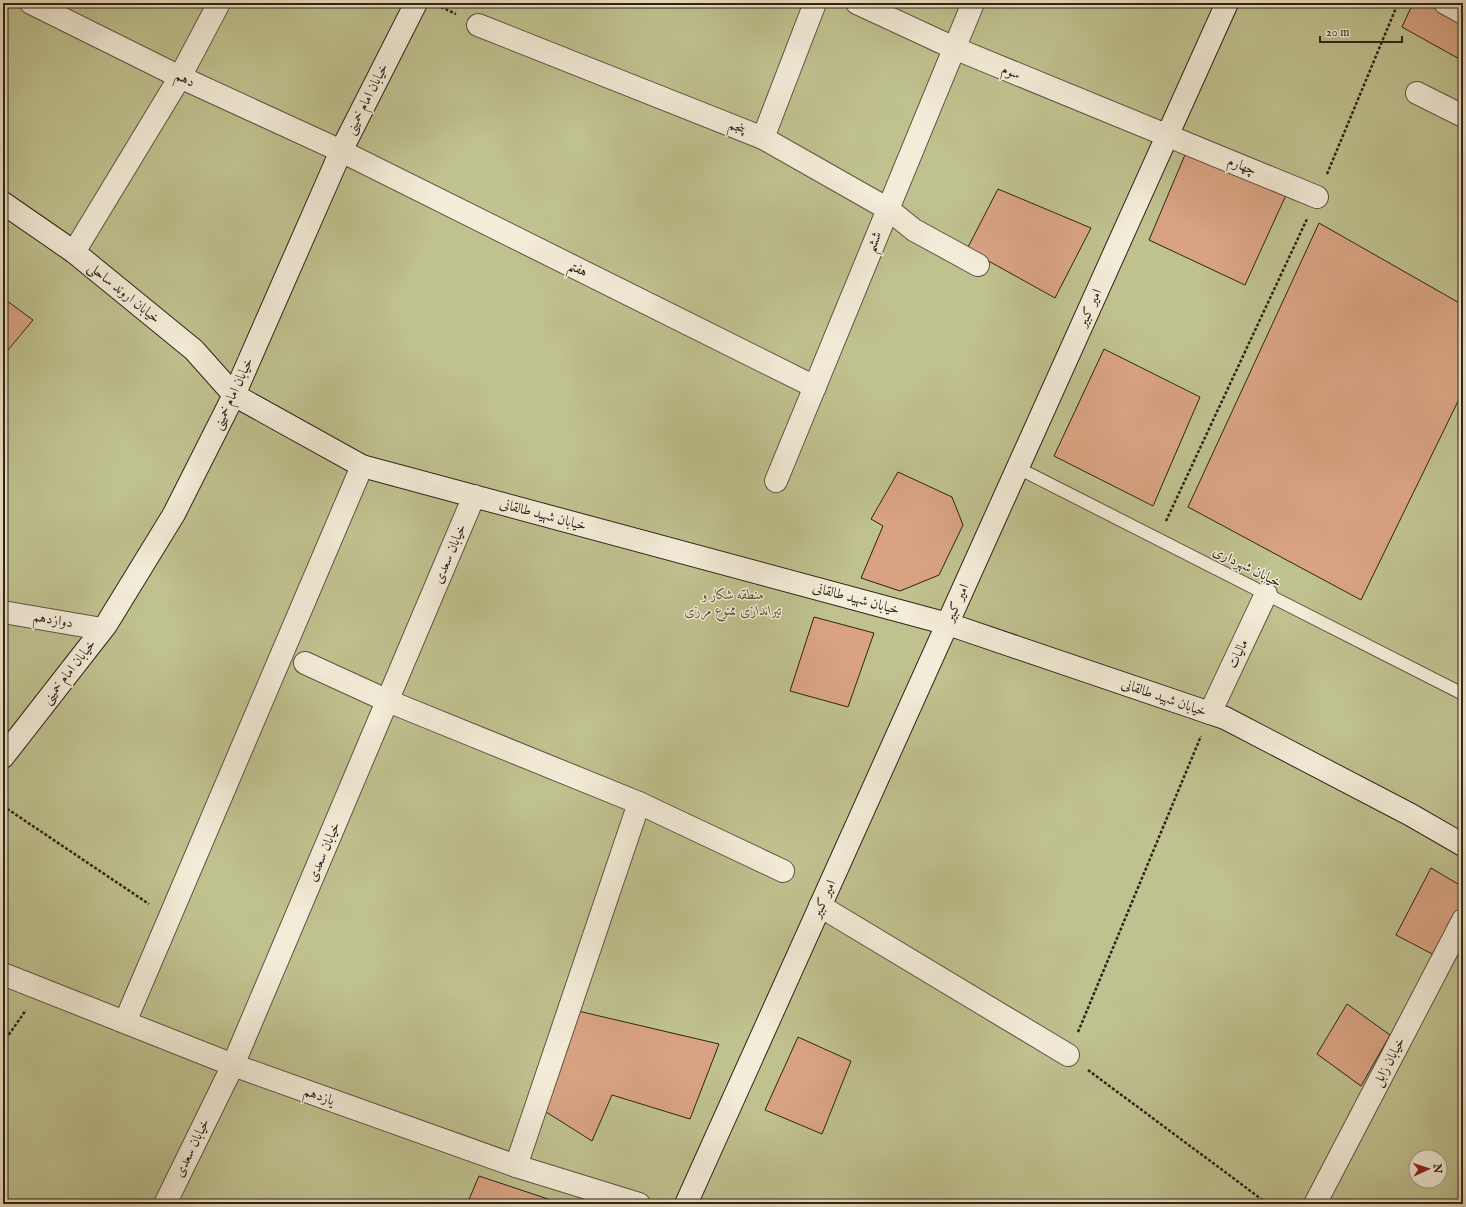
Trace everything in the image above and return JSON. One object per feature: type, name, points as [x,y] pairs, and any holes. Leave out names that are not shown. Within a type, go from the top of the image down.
[{"type":"street","name":"دهم","points":[[31,3],[180,77],[341,151]]},
{"type":"street","points":[[74,252],[180,77],[219,3]]},
{"type":"street","name":"خیابان امام خمینی","points":[[3,757],[102,629],[174,514],[234,395],[341,151],[416,3]]},
{"type":"street","points":[[763,138],[815,3]]},
{"type":"street","name":"سوم","points":[[857,3],[954,48],[1168,136]]},
{"type":"street","name":"ششم","points":[[776,482],[972,3]]},
{"type":"street","name":"امیر کبیر","points":[[686,1204],[1228,3]]},
{"type":"street","points":[[1445,3],[1463,13]]},
{"type":"street","name":"پنجم","points":[[478,25],[763,138],[888,209],[914,230],[978,264]]},
{"type":"street","points":[[1417,93],[1463,116]]},
{"type":"street","name":"چهارم","points":[[1168,136],[1317,197]]},
{"type":"street","name":"هفتم","points":[[341,151],[815,387]]},
{"type":"street","name":"خیابان اروند ساحلی","points":[[3,203],[74,252],[194,350],[234,395]]},
{"type":"street","name":"خیابان شهيد طالقانی","points":[[234,395],[362,466],[948,624],[1225,718],[1411,815],[1463,845]]},
{"type":"street","points":[[125,1022],[362,466]]},
{"type":"street","name":"خیابان سعدی","points":[[165,1204],[233,1065],[474,496]]},
{"type":"street","name":"مالیات","points":[[1210,713],[1266,594]]},
{"type":"street","name":"دوازدهم","points":[[3,612],[102,629]]},
{"type":"street","points":[[305,663],[388,701],[639,803],[783,871]]},
{"type":"street","points":[[516,1166],[639,803]]},
{"type":"street","points":[[820,906],[1068,1055]]},
{"type":"street","name":"خیابان زابل","points":[[1314,1204],[1463,920]]},
{"type":"street","name":"یازدهم","points":[[3,974],[233,1065],[516,1166],[639,1204]]},
{"type":"lane","name":"خیابان شهرداری","points":[[1018,468],[1463,694]]},
{"type":"path","points":[[1158,539],[1317,197],[1398,3]]},
{"type":"path","points":[[1210,713],[1068,1055],[1268,1204]]},
{"type":"path","points":[[3,806],[169,918]]},
{"type":"path","points":[[3,1043],[40,988]]},
{"type":"green space","name":"منطقه شکار و تیراندازی ممنوع مرزی","points":[[3,3],[1463,3],[1463,1204],[3,1204]]},
{"type":"building","points":[[1413,3],[1429,3],[1463,22],[1463,61],[1402,27]]},
{"type":"building","points":[[1187,150],[1286,195],[1245,285],[1149,240]]},
{"type":"building","points":[[998,189],[1091,228],[1055,298],[967,249]]},
{"type":"building","points":[[1319,223],[1463,305],[1463,391],[1361,600],[1188,507]]},
{"type":"building","points":[[3,298],[33,320],[3,356]]},
{"type":"building","points":[[1104,349],[1200,397],[1153,506],[1054,456]]},
{"type":"building","points":[[898,472],[952,497],[963,525],[939,575],[900,591],[861,578],[883,526],[871,519]]},
{"type":"building","points":[[814,617],[874,633],[848,707],[790,691]]},
{"type":"building","points":[[1431,868],[1463,887],[1463,905],[1436,956],[1396,935]]},
{"type":"building","points":[[1347,1004],[1390,1035],[1361,1086],[1317,1054]]},
{"type":"building","points":[[578,1011],[719,1044],[690,1119],[612,1095],[592,1141],[543,1110]]},
{"type":"building","points":[[798,1037],[851,1061],[822,1134],[765,1110]]},
{"type":"building","points":[[479,1176],[563,1204],[467,1204]]}]
